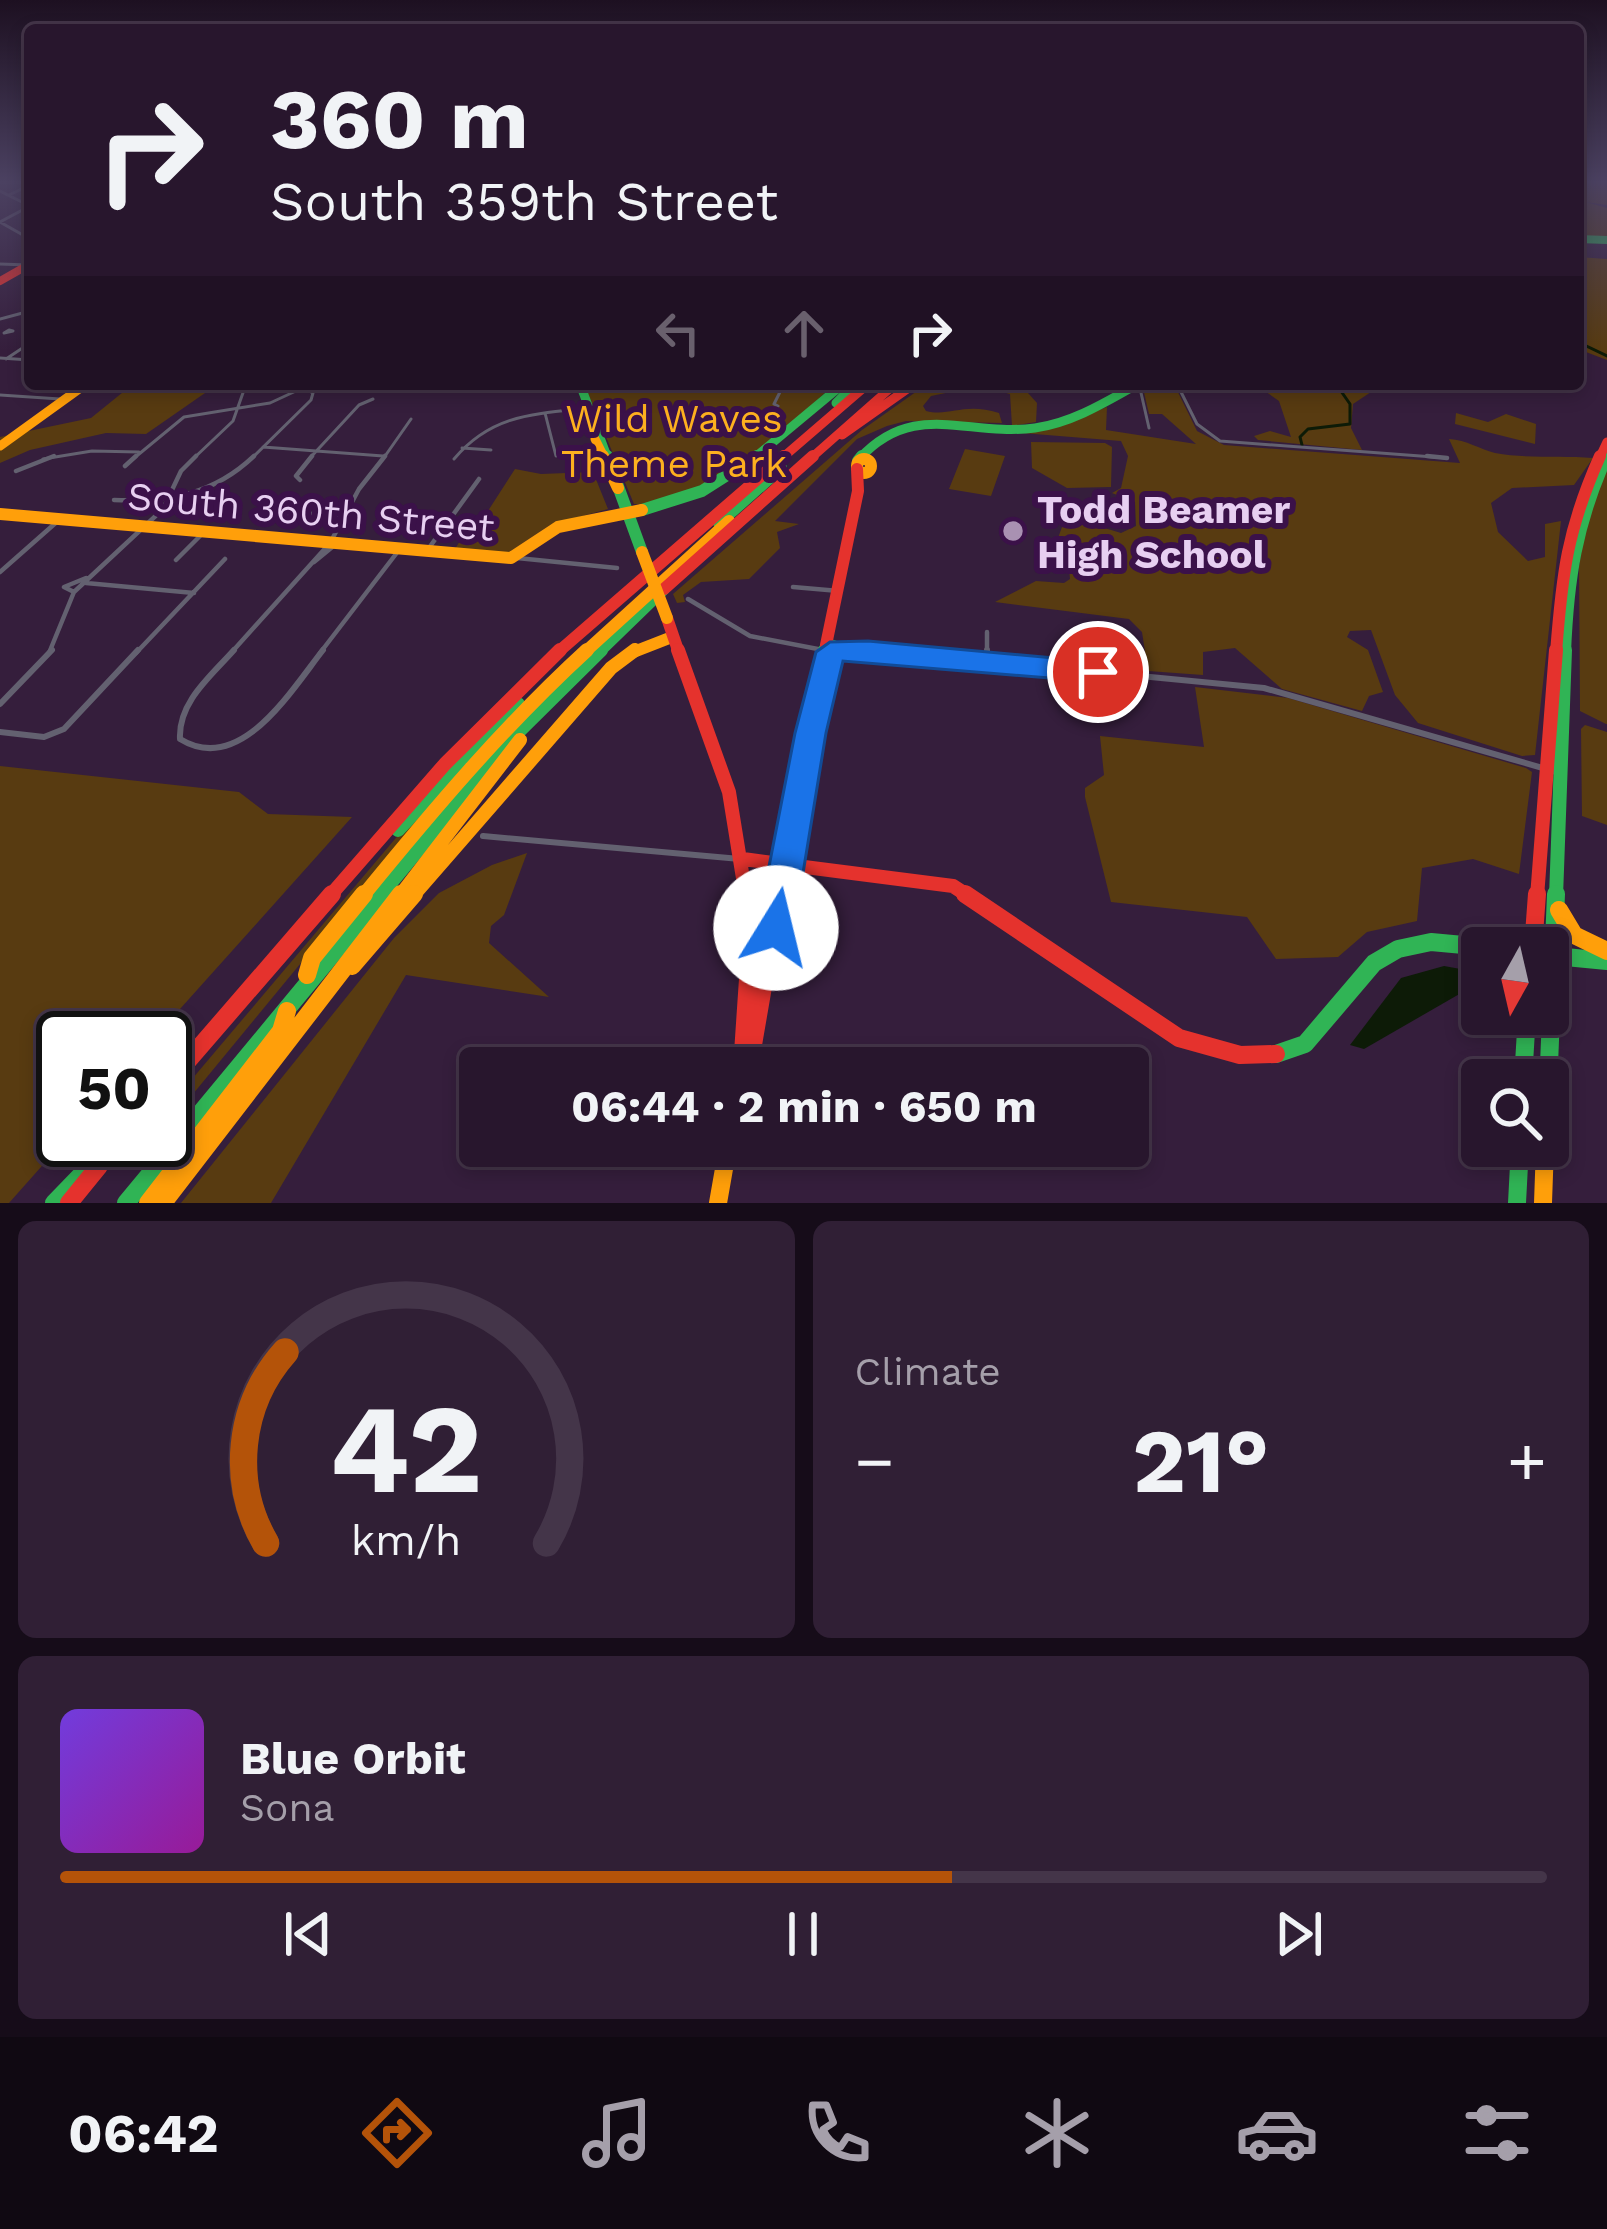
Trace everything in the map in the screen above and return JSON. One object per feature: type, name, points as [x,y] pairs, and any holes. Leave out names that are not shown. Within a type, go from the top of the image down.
[{"type":"main road","points":[[0,446],[78,390]]},
{"type":"main road","points":[[578,390],[618,488]]},
{"type":"main road","points":[[580,390],[719,759],[743,859],[749,985],[746,1047]]},
{"type":"main road","points":[[511,557],[558,527],[684,502],[720,486],[836,390]]},
{"type":"main road","points":[[770,467],[850,390]]},
{"type":"main road","points":[[192,1056],[529,678],[864,390]]},
{"type":"main road","points":[[352,872],[572,651],[864,390]]},
{"type":"main road","points":[[305,984],[312,958],[453,786],[528,704],[664,575],[896,390]]},
{"type":"main road","points":[[829,442],[851,431],[897,390]]},
{"type":"main road","points":[[749,1047],[870,443],[908,426],[1011,430],[1061,422],[1126,390]]},
{"type":"main road","points":[[583,409],[595,422]]},
{"type":"main road","points":[[126,1203],[464,791],[556,693],[853,420]]},
{"type":"main road","points":[[1554,927],[1554,771],[1567,540],[1582,492],[1607,442]]},
{"type":"main road","points":[[1535,927],[1570,569],[1582,512],[1607,455]]},
{"type":"main road","name":"South 360th Street","points":[[0,514],[511,557]]},
{"type":"main road","points":[[304,1018],[611,668],[638,648],[672,637]]},
{"type":"main road","points":[[163,1203],[556,693]]},
{"type":"main road","points":[[743,859],[920,879],[962,890],[1179,1038],[1240,1055],[1276,1054],[1305,1043],[1384,954],[1431,943],[1461,945]]},
{"type":"main road","points":[[1557,904],[1574,935],[1607,952]]},
{"type":"main road","points":[[1569,957],[1607,961]]},
{"type":"main road","points":[[148,1203],[280,1031],[290,1003]]},
{"type":"main road","points":[[54,1203],[91,1167]]},
{"type":"main road","points":[[69,1203],[97,1167]]},
{"type":"main road","points":[[718,1203],[724,1167]]},
{"type":"main road","points":[[1517,1203],[1519,1167]]},
{"type":"main road","points":[[1543,1203],[1544,1167]]},
{"type":"street","points":[[0,704],[52,650],[74,592],[168,501],[181,471],[229,426],[244,390]]},
{"type":"street","points":[[125,466],[180,418],[236,411],[301,390]]},
{"type":"street","points":[[114,500],[168,501],[224,484],[312,398],[305,390]]},
{"type":"street","points":[[778,406],[774,404],[781,390]]},
{"type":"street","points":[[1140,390],[1149,428]]},
{"type":"street","points":[[1180,390],[1197,424],[1220,441],[1447,458]]},
{"type":"street","points":[[0,394],[64,400]]},
{"type":"street","points":[[300,480],[296,475],[316,452],[359,405],[373,399]]},
{"type":"street","points":[[454,459],[478,429],[505,417],[583,409]]},
{"type":"street","points":[[544,413],[556,456]]},
{"type":"street","points":[[399,550],[253,730],[226,748],[200,749],[177,736],[186,706],[333,544],[345,515],[411,418]]},
{"type":"street","points":[[262,447],[385,457]]},
{"type":"street","points":[[462,448],[491,450]]},
{"type":"street","points":[[16,471],[38,461],[99,450],[141,452]]},
{"type":"street","points":[[426,552],[478,479]]},
{"type":"street","points":[[202,494],[204,506]]},
{"type":"street","points":[[257,512],[345,515]]},
{"type":"street","points":[[0,572],[60,519]]},
{"type":"street","points":[[176,560],[204,532]]},
{"type":"street","name":"South 360th Street","points":[[511,557],[617,568]]},
{"type":"street","points":[[0,559],[12,560]]},
{"type":"street","points":[[0,732],[55,735],[225,559]]},
{"type":"street","points":[[85,580],[194,593]]},
{"type":"street","points":[[793,587],[839,591]]},
{"type":"street","points":[[688,599],[739,632],[801,646],[1264,688],[1554,771]]},
{"type":"street","points":[[987,632],[987,662]]},
{"type":"street","points":[[483,836],[743,859]]},
{"type":"green space","points":[[1584,257],[1607,259],[1607,360],[1584,351]]},
{"type":"green space","points":[[126,390],[209,390],[146,434],[106,433],[30,450],[0,463],[0,437],[91,418]]},
{"type":"green space","name":"Wild Waves Theme Park","points":[[586,390],[828,390],[742,464],[715,481],[661,503],[634,504]]},
{"type":"green space","points":[[919,390],[960,390],[931,396],[923,406],[926,411],[987,410],[999,413],[1002,423],[906,421],[857,439],[775,521],[799,524],[777,532],[780,548],[749,579],[701,582],[683,595],[685,602],[677,603],[673,594],[862,430]]},
{"type":"green space","points":[[995,390],[1029,390],[1037,403],[1036,422],[1012,426],[1010,394]]},
{"type":"green space","points":[[1143,390],[1177,390],[1197,431],[1224,445],[1460,463],[1449,439],[1507,455],[1593,458],[1574,485],[1512,488],[1491,503],[1498,532],[1528,561],[1545,557],[1545,524],[1561,521],[1535,755],[1522,756],[1418,723],[1395,695],[1371,630],[1350,631],[1347,637],[1368,650],[1383,692],[1369,696],[1362,711],[1282,689],[1235,648],[1203,652],[1203,675],[1148,671],[1142,632],[1129,619],[995,602],[1036,581],[1064,583],[1070,579],[1068,556],[1058,538],[1062,527],[1085,522],[1121,533],[1136,526],[1135,502],[1112,493],[1121,488],[1128,456],[1121,441],[1022,433],[1107,407],[1106,430],[1196,444],[1162,414],[1149,414]]},
{"type":"green space","points":[[1263,390],[1374,390],[1353,404],[1351,428],[1362,450],[1258,440],[1254,436],[1270,431],[1291,437],[1279,401]]},
{"type":"green space","points":[[1456,413],[1488,422],[1506,414],[1536,424],[1535,444],[1455,424]]},
{"type":"green space","points":[[1031,442],[1105,443],[1112,447],[1111,487],[1067,488],[1032,468]]},
{"type":"green space","points":[[965,449],[1005,456],[991,496],[949,489]]},
{"type":"green space","points":[[1607,467],[1606,724],[1580,711],[1579,567],[1585,528]]},
{"type":"green space","points":[[515,469],[541,474],[593,472],[608,509],[550,525],[508,553],[455,549],[468,528],[477,528]]},
{"type":"green space","points":[[1195,687],[1288,698],[1526,768],[1532,772],[1519,874],[1473,859],[1422,868],[1417,921],[1367,932],[1338,957],[1276,959],[1247,917],[1111,902],[1085,797],[1085,788],[1104,775],[1100,736],[1204,747]]},
{"type":"green space","points":[[531,695],[436,799],[192,1095],[192,1079],[395,839]]},
{"type":"green space","points":[[1585,725],[1607,732],[1607,825],[1582,816],[1581,729]]},
{"type":"green space","points":[[0,766],[239,792],[268,814],[352,817],[178,1011],[36,1011],[36,1167],[41,1167],[9,1203],[0,1203]]},
{"type":"green space","points":[[527,853],[504,915],[491,926],[489,943],[549,997],[406,975],[271,1203],[181,1203],[394,938],[439,893]]},
{"type":"shaded area","points":[[1444,966],[1461,969],[1461,993],[1364,1049],[1350,1045],[1401,978]]},
{"type":"waterway","points":[[1584,345],[1607,356]]},
{"type":"waterway","points":[[1302,445],[1300,437],[1308,429],[1350,424],[1350,404],[1340,390]]},
{"type":"traffic: fast","points":[[1584,239],[1607,240]]},
{"type":"traffic: fast","points":[[582,390],[642,552]]},
{"type":"traffic: fast","points":[[642,510],[674,502],[727,477],[836,390]]},
{"type":"traffic: fast","points":[[836,403],[849,390]]},
{"type":"traffic: fast","points":[[858,461],[876,441],[896,429],[938,423],[1033,428],[1061,422],[1127,390]]},
{"type":"traffic: fast","points":[[1549,1059],[1568,582],[1582,512],[1607,456]]},
{"type":"traffic: fast","points":[[719,523],[781,468]]},
{"type":"traffic: fast","points":[[126,1203],[506,744],[664,589]]},
{"type":"traffic: fast","points":[[828,645],[833,646],[833,651],[824,650],[828,645]]},
{"type":"traffic: fast","points":[[398,830],[518,704]]},
{"type":"traffic: fast","points":[[1276,1054],[1305,1044],[1374,963],[1398,949],[1431,942],[1461,945]]},
{"type":"traffic: fast","points":[[1569,957],[1607,961]]},
{"type":"traffic: fast","points":[[1524,1059],[1526,1035]]},
{"type":"traffic: fast","points":[[54,1203],[89,1167]]},
{"type":"traffic: fast","points":[[1517,1203],[1519,1167]]},
{"type":"traffic: slow","points":[[0,446],[78,390]]},
{"type":"traffic: slow","points":[[595,439],[618,488]]},
{"type":"traffic: slow","points":[[864,459],[871,466],[864,473],[857,466],[864,459]]},
{"type":"traffic: slow","points":[[0,514],[511,558],[558,527],[642,510]]},
{"type":"traffic: slow","points":[[307,975],[312,958],[453,786],[528,704],[729,521]]},
{"type":"traffic: slow","points":[[642,552],[667,618]]},
{"type":"traffic: slow","points":[[352,966],[611,668],[638,648],[672,637]]},
{"type":"traffic: slow","points":[[163,1203],[520,740]]},
{"type":"traffic: slow","points":[[1559,910],[1574,935],[1607,951]]},
{"type":"traffic: slow","points":[[148,1203],[281,1031],[287,1011]]},
{"type":"traffic: slow","points":[[718,1203],[724,1167]]},
{"type":"traffic: slow","points":[[1543,1203],[1544,1167]]},
{"type":"traffic: jam","points":[[0,281],[24,267]]},
{"type":"traffic: jam","points":[[192,1056],[445,764],[528,678],[861,390]]},
{"type":"traffic: jam","points":[[664,589],[888,390]]},
{"type":"traffic: jam","points":[[842,435],[906,390]]},
{"type":"traffic: jam","points":[[1535,927],[1563,561],[1574,514],[1607,442]]},
{"type":"traffic: jam","points":[[826,645],[858,491],[857,469]]},
{"type":"traffic: jam","points":[[667,618],[722,770],[737,826],[748,929],[744,1047]]},
{"type":"traffic: jam","points":[[753,1047],[787,851],[830,652]]},
{"type":"traffic: jam","points":[[743,859],[953,886],[1179,1038],[1240,1055],[1276,1054]]},
{"type":"traffic: jam","points":[[69,1203],[98,1167]]},
{"type":"place","name":"Todd Beamer High School","points":[[1013,531]]},
{"type":"route","points":[[776,928],[810,733],[830,652],[868,651],[1098,672]]}]
